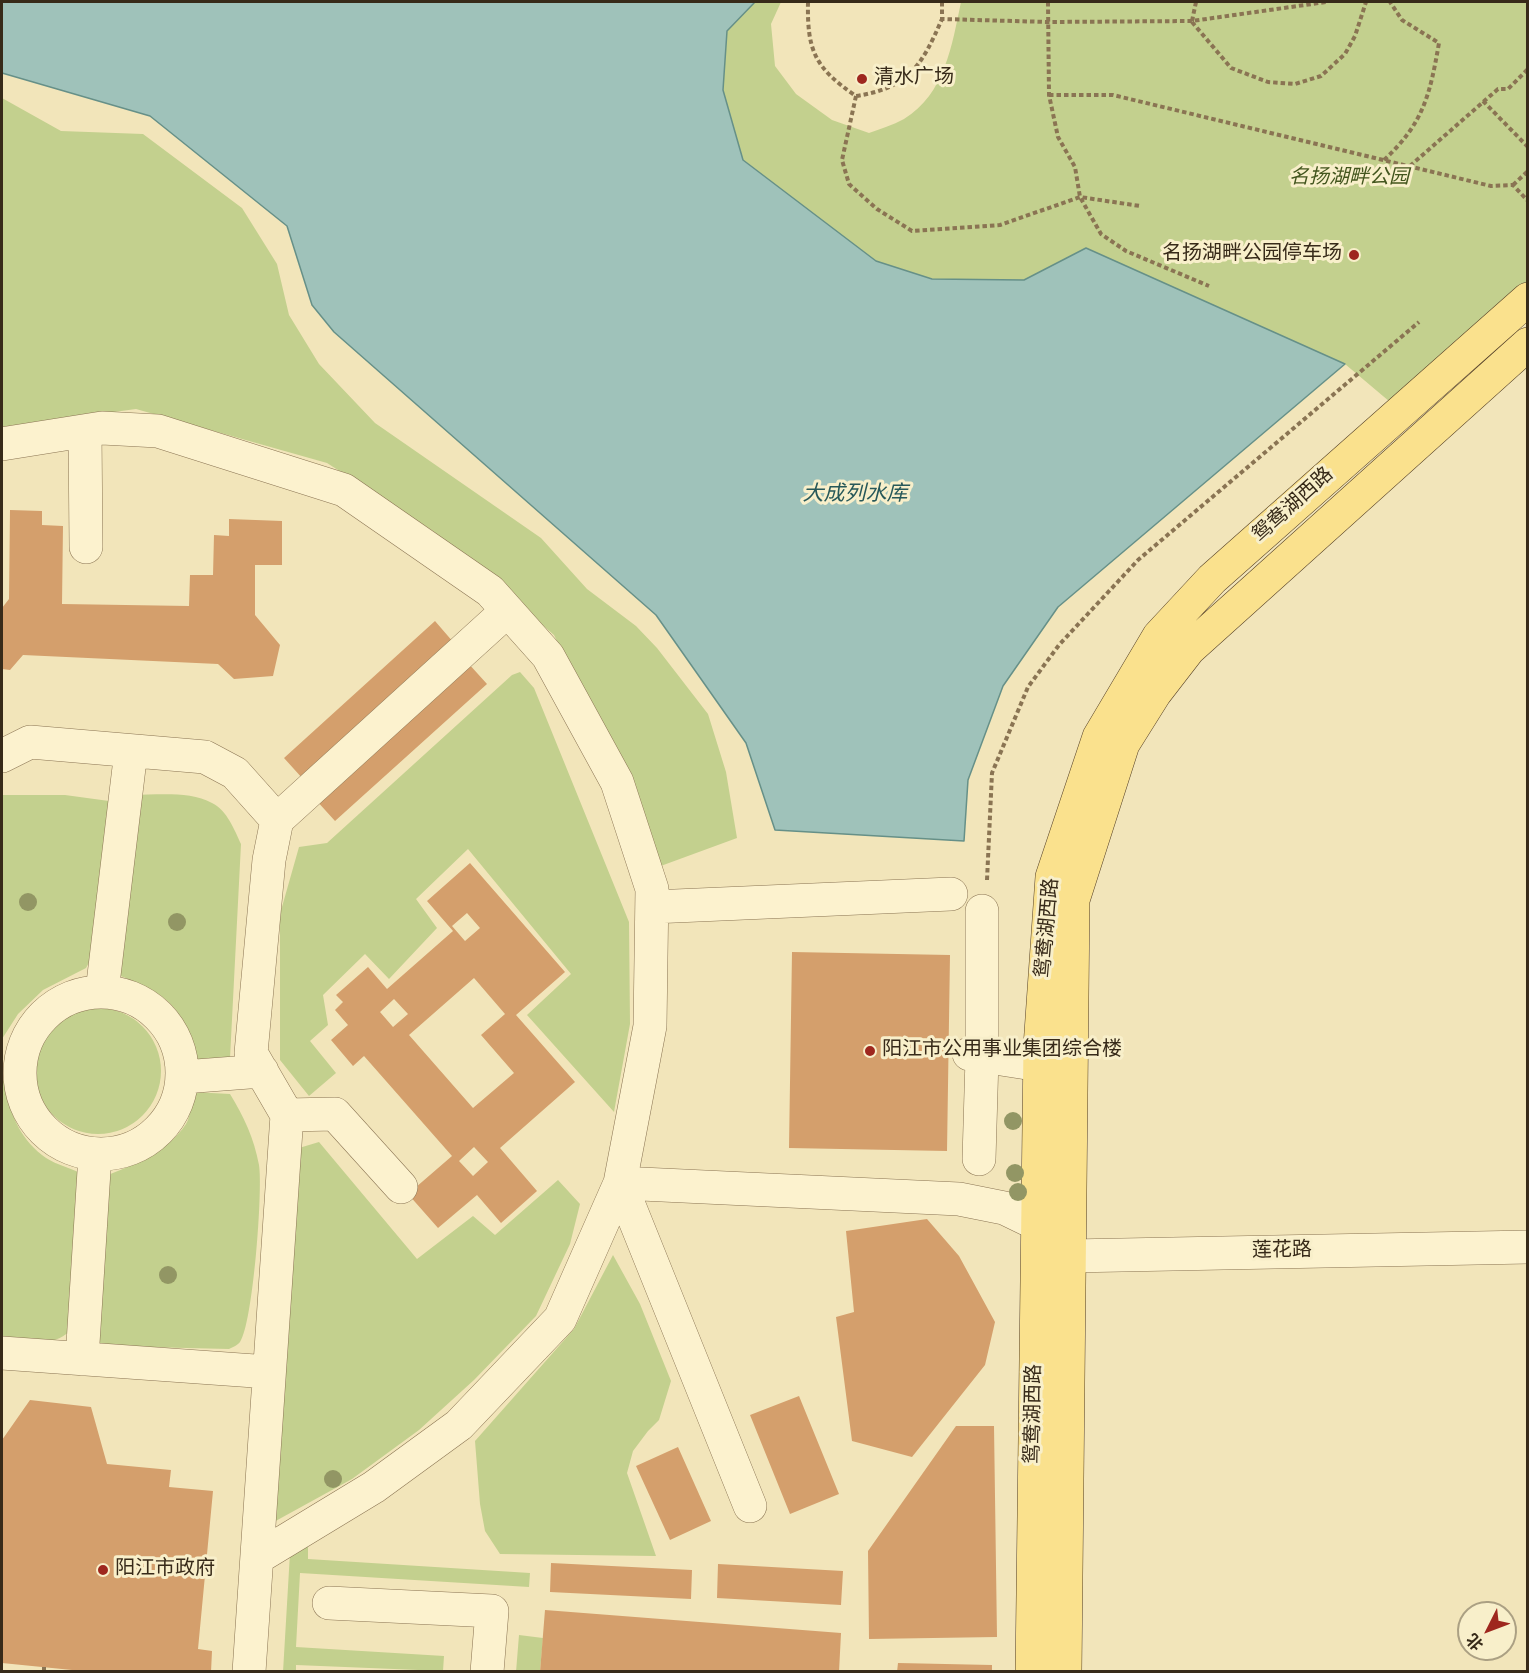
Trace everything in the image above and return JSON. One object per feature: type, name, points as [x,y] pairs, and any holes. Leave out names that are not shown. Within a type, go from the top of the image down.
[{"type":"main road","name":"鸳鸯湖西路","points":[[1032,1671],[1040,1065],[1052,878],[1099,737],[1159,636],[1212,579],[1527,299]]},
{"type":"main road","name":"鸳鸯湖西路","points":[[1065,1671],[1073,900],[1123,744],[1155,693],[1189,649],[1526,347]]},
{"type":"street","points":[[1491,332],[1526,347]]},
{"type":"street","points":[[2,444],[102,428],[158,431],[344,490],[490,591],[548,656],[617,782],[652,889],[650,1026],[620,1183],[560,1319],[459,1425],[374,1487],[257,1558]]},
{"type":"street","points":[[85,431],[86,547]]},
{"type":"street","points":[[249,1671],[287,1115],[251,1053],[268,860],[277,820],[507,611]]},
{"type":"street","points":[[2,756],[30,742],[205,757],[235,773],[277,820]]},
{"type":"street","points":[[102,992],[131,751]]},
{"type":"street","points":[[652,907],[951,894]]},
{"type":"street","points":[[979,1159],[976,1056],[982,911]]},
{"type":"street","points":[[91,991],[120,993],[145,1004],[166,1023],[180,1049],[183,1077],[178,1102],[164,1125],[145,1142],[121,1153],[95,1155],[70,1149],[48,1135],[37,1122],[10,1065],[42,1016],[64,999],[91,991]]},
{"type":"street","points":[[976,1056],[1040,1065]]},
{"type":"street","points":[[183,1077],[262,1071]]},
{"type":"street","points":[[287,1115],[335,1114],[401,1187]]},
{"type":"street","points":[[82,1359],[95,1155]]},
{"type":"street","points":[[620,1183],[959,1199],[1004,1208],[1037,1224]]},
{"type":"street","points":[[620,1183],[750,1506]]},
{"type":"street","name":"莲花路","points":[[1037,1259],[1071,1256],[1527,1247]]},
{"type":"street","points":[[2,1353],[269,1372]]},
{"type":"street","points":[[329,1603],[492,1611],[487,1671]]},
{"type":"path","points":[[808,2],[808,35],[823,69],[833,80],[856,96],[882,92],[897,83],[925,58],[942,19],[942,2]]},
{"type":"path","points":[[1048,2],[1049,95],[1058,137],[1075,167],[1080,196],[1101,234],[1118,245],[1209,286]]},
{"type":"path","points":[[1192,21],[1196,2]]},
{"type":"path","points":[[942,19],[1048,22],[1192,21],[1326,2]]},
{"type":"path","points":[[1192,21],[1231,68],[1268,82],[1295,84],[1321,76],[1345,54],[1355,36],[1366,2]]},
{"type":"path","points":[[1384,160],[1404,141],[1418,123],[1427,103],[1439,43],[1402,20],[1390,2]]},
{"type":"path","points":[[1409,166],[1498,88],[1508,89],[1527,69]]},
{"type":"path","points":[[1049,95],[1113,95],[1491,186],[1513,185],[1527,171]]},
{"type":"path","points":[[856,96],[842,160],[849,184],[877,209],[912,231],[1000,225],[1080,196],[1140,206]]},
{"type":"path","points":[[1483,101],[1527,147]]},
{"type":"path","points":[[1513,185],[1527,201]]},
{"type":"path","points":[[989,867],[992,773],[1028,687],[1059,645],[1138,560],[1419,322]]},
{"type":"green space","name":"名扬湖畔公园","points":[[719,2],[781,2],[771,24],[775,66],[796,94],[832,120],[869,133],[904,119],[918,109],[929,96],[938,82],[950,51],[961,2],[1527,2],[1527,299],[1396,407],[1345,364],[1323,354],[1305,370],[905,303],[716,175]]},
{"type":"green space","points":[[2,98],[61,131],[143,134],[242,208],[277,264],[289,315],[319,364],[375,423],[541,538],[587,589],[636,626],[657,648],[708,714],[726,772],[737,838],[658,867],[643,816],[554,635],[433,531],[327,463],[136,409],[2,427]]},
{"type":"green space","points":[[520,672],[534,688],[629,922],[630,1024],[614,1112],[527,1015],[571,974],[468,849],[416,899],[437,928],[389,979],[365,954],[323,995],[328,1025],[310,1041],[336,1073],[309,1096],[280,1060],[280,914],[299,847],[327,843],[512,675]]},
{"type":"green space","points":[[2,795],[65,795],[109,801],[97,948],[86,968],[43,990],[18,1014],[2,1039]]},
{"type":"green space","points":[[133,795],[184,795],[212,803],[226,816],[241,844],[230,1058],[198,1063],[186,1029],[173,1006],[152,990],[118,975]]},
{"type":"green space","points":[[98,1008],[122,1012],[143,1026],[157,1047],[161,1071],[157,1095],[143,1116],[122,1130],[98,1134],[74,1130],[53,1116],[39,1095],[35,1071],[39,1047],[53,1026],[74,1012]]},
{"type":"green space","points":[[2,1080],[6,1082],[12,1113],[27,1140],[46,1158],[80,1173],[71,1330],[56,1340],[47,1342],[2,1339]]},
{"type":"green space","points":[[193,1092],[230,1094],[248,1128],[257,1155],[260,1179],[258,1227],[253,1285],[245,1330],[239,1343],[229,1349],[102,1346],[90,1341],[105,1176],[150,1156],[179,1134],[188,1121]]},
{"type":"green space","points":[[319,1142],[417,1259],[473,1216],[495,1235],[558,1180],[580,1204],[570,1244],[536,1316],[474,1380],[419,1430],[352,1479],[272,1523],[299,1148]]},
{"type":"green space","points":[[613,1255],[640,1304],[671,1381],[659,1420],[633,1451],[627,1473],[656,1556],[500,1554],[485,1531],[480,1504],[475,1441],[574,1329]]},
{"type":"green space","points":[[308,1544],[308,1559],[530,1573],[529,1587],[300,1573],[296,1647],[444,1656],[443,1671],[296,1665],[296,1671],[283,1672],[290,1553]]},
{"type":"green space","points":[[519,1635],[543,1638],[540,1671],[516,1672]]},
{"type":"water","name":"大成列水库","points":[[2,2],[755,2],[727,31],[723,90],[743,160],[876,261],[932,279],[1024,280],[1086,248],[1345,364],[1058,607],[1003,686],[968,780],[964,841],[775,830],[746,743],[656,615],[334,332],[312,305],[287,226],[150,116],[2,73]]},
{"type":"building","points":[[10,510],[42,511],[42,525],[63,526],[62,604],[189,606],[190,575],[213,575],[214,535],[229,536],[229,519],[282,521],[282,565],[255,565],[255,615],[280,645],[273,676],[234,679],[218,664],[23,655],[10,670],[2,669],[2,608],[9,599]]},
{"type":"building","points":[[435,621],[454,643],[303,779],[284,758]]},
{"type":"building","points":[[468,663],[487,684],[335,821],[316,800]]},
{"type":"building","points":[[470,863],[565,972],[516,1015],[575,1082],[500,1148],[537,1191],[501,1223],[477,1195],[438,1228],[408,1194],[452,1156],[364,1056],[353,1066],[331,1040],[348,1025],[335,1010],[343,1002],[336,995],[368,967],[387,989],[453,931],[427,901]],"holes":[[[467,913],[480,928],[465,941],[452,926]],[[474,978],[505,1014],[481,1035],[514,1073],[473,1108],[409,1035]],[[394,999],[408,1014],[393,1027],[380,1012]],[[474,1147],[488,1162],[473,1176],[459,1161]]]},
{"type":"building","name":"阳江市公用事业集团综合楼","points":[[792,952],[950,955],[947,1151],[789,1148]]},
{"type":"building","points":[[927,1219],[959,1256],[995,1322],[985,1365],[912,1457],[852,1441],[836,1317],[854,1312],[846,1231]]},
{"type":"building","points":[[799,1396],[839,1494],[790,1514],[750,1415]]},
{"type":"building","name":"阳江市政府","points":[[30,1400],[91,1407],[107,1464],[171,1470],[169,1487],[213,1491],[198,1649],[212,1651],[211,1672],[92,1672],[2,1663],[2,1440]]},
{"type":"building","points":[[956,1426],[994,1426],[997,1637],[869,1639],[868,1551]]},
{"type":"building","points":[[678,1447],[711,1521],[670,1540],[636,1466]]},
{"type":"building","points":[[551,1563],[692,1570],[691,1599],[550,1592]]},
{"type":"building","points":[[718,1564],[843,1571],[841,1605],[717,1598]]},
{"type":"building","points":[[545,1610],[841,1633],[839,1672],[540,1672]]},
{"type":"building","points":[[898,1663],[992,1665],[992,1672],[897,1672]]},
{"type":"place","name":"清水广场","points":[[862,79]]},
{"type":"place","name":"名扬湖畔公园停车场","points":[[1354,255]]},
{"type":"place","name":"阳江市公用事业集团综合楼","points":[[870,1051]]},
{"type":"place","name":"阳江市政府","points":[[103,1570]]}]
